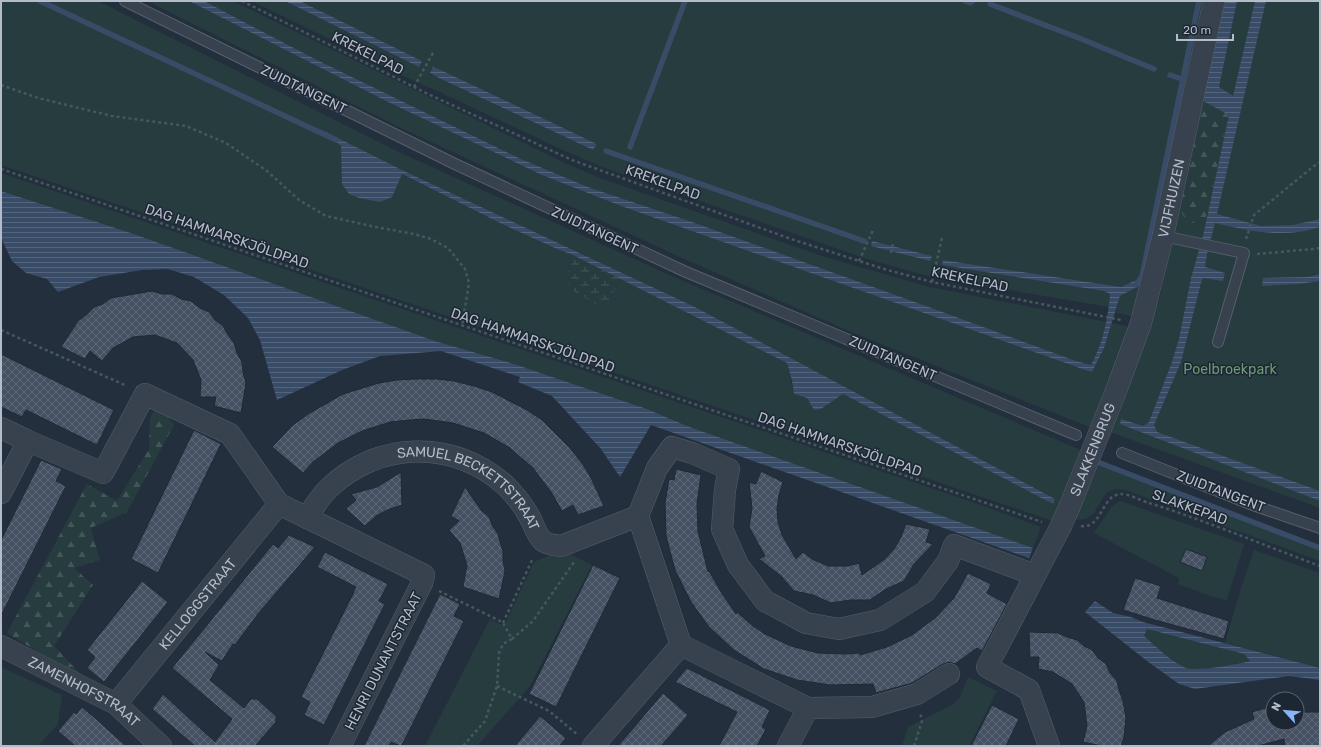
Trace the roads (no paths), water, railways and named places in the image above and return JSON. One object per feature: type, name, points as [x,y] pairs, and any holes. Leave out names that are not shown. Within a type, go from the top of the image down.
[{"type":"street","name":"VIJFHUIZEN","points":[[1116,391],[1141,324],[1163,236],[1214,1]]},
{"type":"street","name":"SLAKKENBRUG","points":[[1035,575],[1064,519],[1116,391]]},
{"type":"street","points":[[1,428],[104,473],[145,394],[230,434],[279,504],[307,518]]},
{"type":"street","points":[[1,493],[28,441]]},
{"type":"street","points":[[949,674],[917,694],[872,707],[808,708],[681,645],[638,516],[657,468],[672,447],[692,453],[729,469],[725,490],[722,529],[738,565],[765,601],[806,622],[839,629],[880,620],[925,592],[948,561],[954,546],[1035,575],[987,667],[1029,690],[1049,746]]},
{"type":"street","name":"SAMUEL BECKETTSTRAAT","points":[[307,518],[327,490],[356,468],[372,460],[390,455],[425,451],[461,458],[493,475],[507,487],[519,501],[543,541],[548,544],[561,546],[638,516]]},
{"type":"street","name":"KELLOGGSTRAAT","points":[[116,704],[279,504]]},
{"type":"street","name":"HENRI DUNANTSTRAAT","points":[[307,518],[423,579],[340,746]]},
{"type":"street","points":[[586,741],[681,645]]},
{"type":"street","name":"ZAMENHOFSTRAAT","points":[[1,646],[116,704],[161,746]]},
{"type":"street","points":[[788,746],[808,708]]},
{"type":"lane","name":"ZUIDTANGENT","points":[[126,1],[455,164],[686,272],[1076,435]]},
{"type":"lane","points":[[1163,236],[1244,253],[1218,342]]},
{"type":"lane","name":"ZUIDTANGENT","points":[[1122,453],[1250,504],[1320,528]]},
{"type":"water","points":[[189,1],[204,1],[315,59],[521,159],[588,187],[695,223],[1076,361],[1091,365],[1099,348],[1104,331],[1110,294],[1104,291],[942,265],[943,260],[1121,287],[1136,280],[1139,286],[1120,296],[1104,348],[1092,372],[1085,370],[621,206],[542,175],[388,102]]},
{"type":"water","points":[[285,1],[300,1],[422,61],[419,67]]},
{"type":"water","points":[[1224,1],[1237,1],[1219,87],[1233,96],[1255,1],[1266,1],[1217,214],[1261,226],[1293,225],[1320,219],[1320,227],[1294,233],[1280,233],[1241,229],[1215,223],[1205,267],[1225,273],[1223,281],[1203,278],[1181,362],[1154,425],[1157,432],[1320,491],[1320,501],[1120,424],[1121,419],[1143,426],[1149,422],[1172,362],[1179,339],[1191,278],[1203,236],[1229,115],[1203,101]]},
{"type":"water","points":[[433,67],[597,144],[593,150],[439,78],[430,73]]},
{"type":"water","points":[[320,129],[404,171],[695,307],[1055,499],[1053,503],[843,394],[821,409],[814,410],[807,398],[794,394],[787,363],[573,255],[502,224],[402,174],[392,197],[380,202],[359,198],[349,194],[342,184],[341,146]]},
{"type":"water","points":[[1,191],[131,233],[435,341],[514,364],[647,409],[687,426],[1033,548],[1029,558],[651,425],[620,477],[601,449],[552,396],[518,382],[520,377],[441,351],[380,356],[342,370],[277,400],[260,340],[248,318],[224,295],[194,277],[168,269],[142,270],[99,277],[58,292],[47,279],[26,273],[12,261],[1,238]]},
{"type":"water","points":[[872,241],[932,256],[930,261],[871,246]]},
{"type":"water","points":[[1320,274],[1320,281],[1262,286],[1263,278],[1308,277]]},
{"type":"water","points":[[1095,601],[1113,613],[1131,617],[1143,622],[1320,668],[1320,680],[1289,676],[1195,689],[1179,684],[1085,612]],"holes":[[[1147,629],[1244,654],[1250,661],[1217,667],[1191,669],[1175,662],[1144,636]]]},
{"type":"waterway","points":[[40,1],[336,140]]},
{"type":"waterway","points":[[630,147],[685,1]]},
{"type":"waterway","points":[[965,1],[970,3],[973,1]]},
{"type":"waterway","points":[[1136,285],[1142,276],[1199,1]]},
{"type":"waterway","points":[[990,4],[1154,69]]},
{"type":"waterway","points":[[1170,75],[1182,79]]},
{"type":"waterway","points":[[606,151],[864,241]]},
{"type":"waterway","points":[[1100,463],[1320,548]]},
{"type":"park label","name":"Poelbroekpark","points":[[1230,369]]}]
